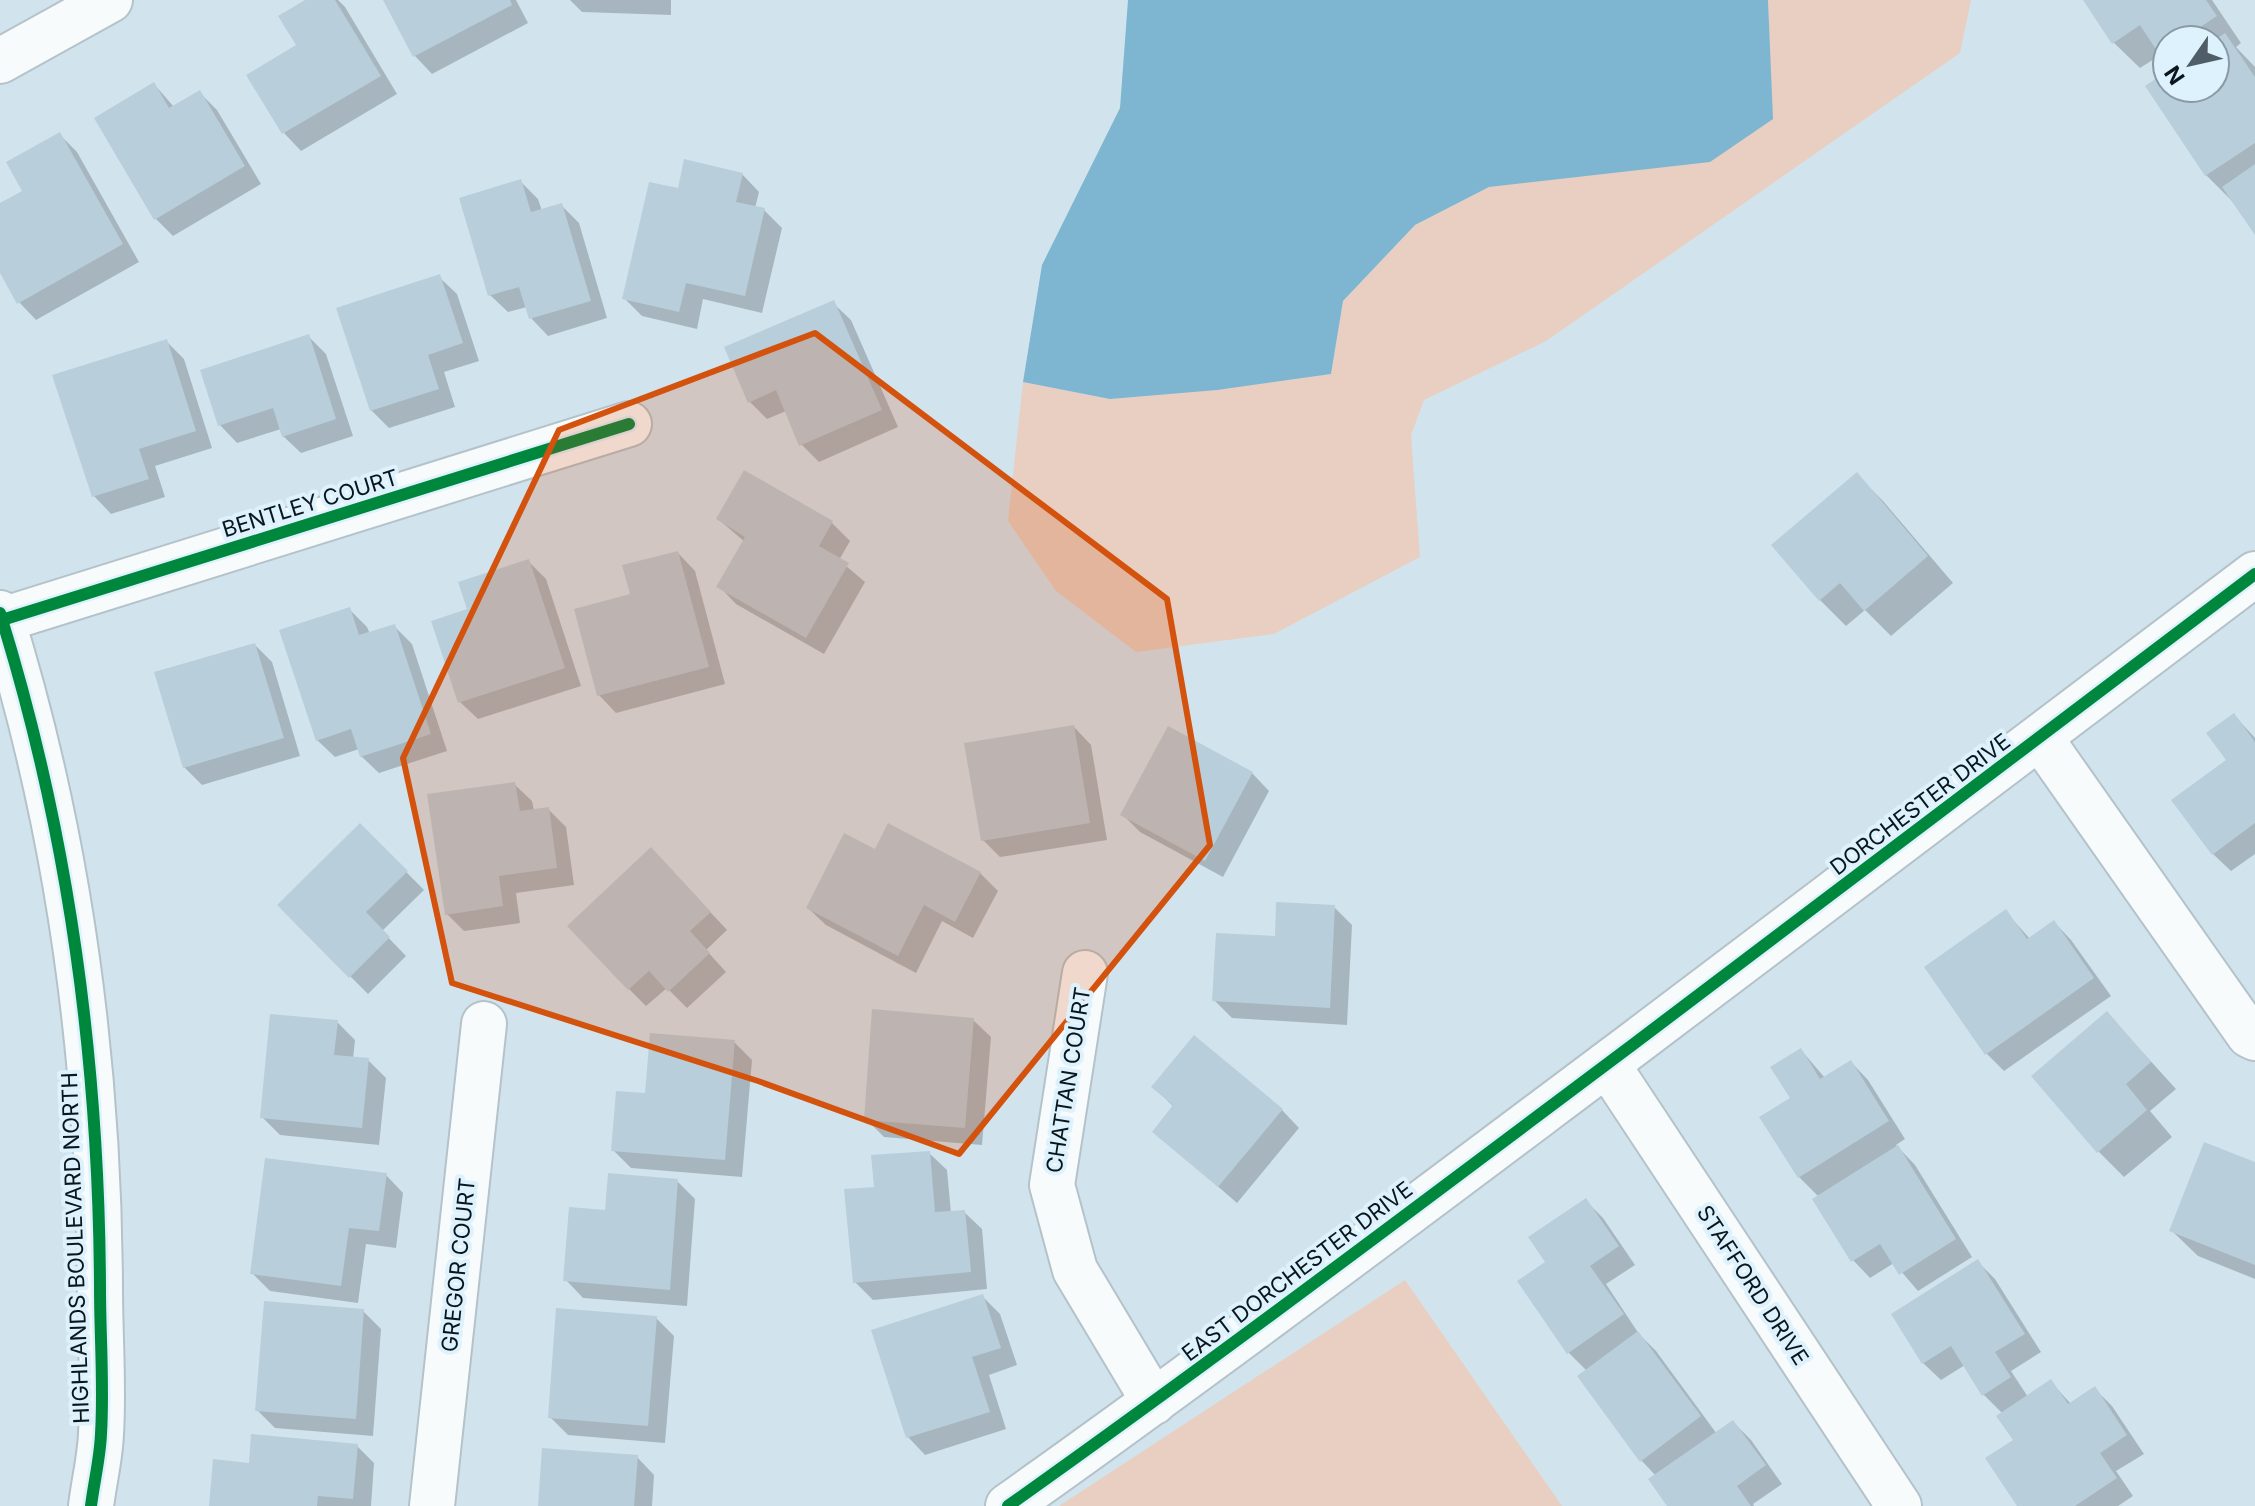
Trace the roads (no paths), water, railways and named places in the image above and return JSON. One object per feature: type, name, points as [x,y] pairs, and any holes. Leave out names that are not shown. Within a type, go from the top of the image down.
[{"type":"street","points":[[0,61],[110,0]]},
{"type":"street","name":"BENTLEY COURT","points":[[1,616],[629,424]]},
{"type":"street","name":"DORCHESTER DRIVE","points":[[1607,1064],[2041,739],[2255,574]]},
{"type":"street","name":"HIGHLANDS BOULEVARD NORTH","points":[[1,616],[42,765],[66,890],[91,1070],[100,1241],[101,1435],[91,1506]]},
{"type":"street","points":[[2041,739],[2249,1035],[2255,1038]]},
{"type":"street","name":"CHATTAN COURT","points":[[1085,973],[1052,1185],[1075,1270],[1154,1402]]},
{"type":"street","name":"GREGOR COURT","points":[[432,1506],[484,1024]]},
{"type":"street","name":"EAST DORCHESTER DRIVE","points":[[1008,1506],[1154,1402],[1607,1064]]},
{"type":"street","name":"STAFFORD DRIVE","points":[[1607,1064],[1899,1506]]},
{"type":"water","points":[[1128,0],[1768,0],[1773,119],[1710,162],[1489,187],[1415,225],[1343,301],[1331,374],[1217,390],[1110,399],[1023,382],[1042,265],[1120,108]]}]
